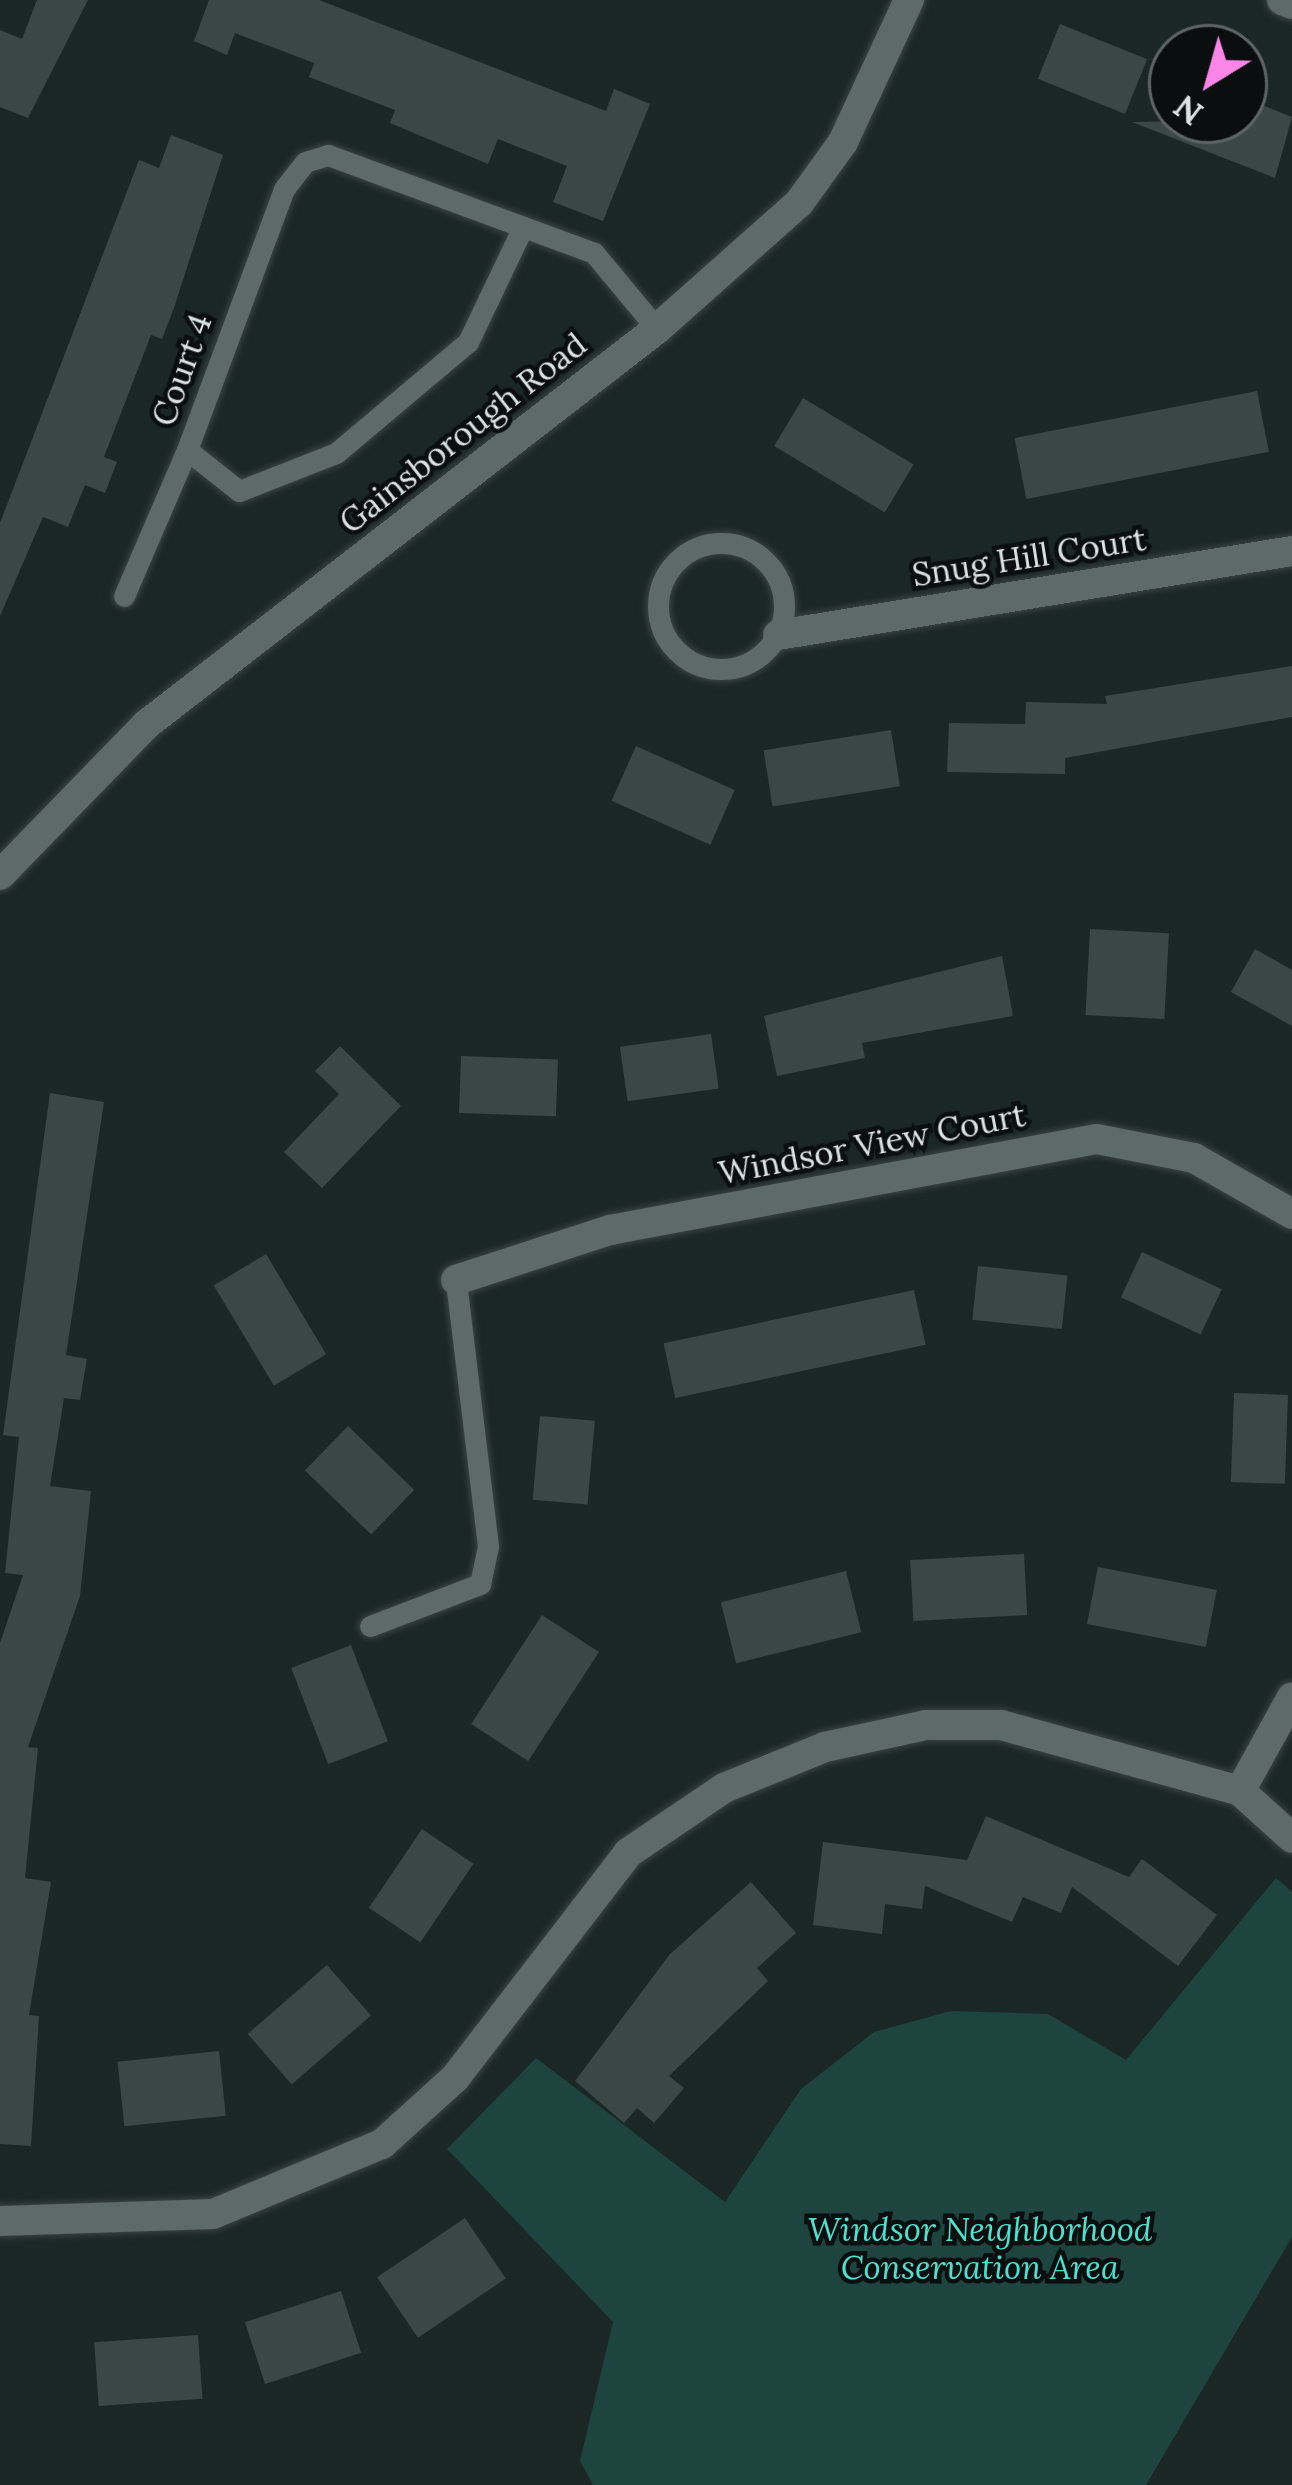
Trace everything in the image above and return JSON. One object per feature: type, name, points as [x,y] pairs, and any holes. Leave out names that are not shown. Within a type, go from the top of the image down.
[{"type":"street","name":"Gainsborough Road","points":[[0,874],[147,724],[657,329],[799,202],[843,142],[909,0]]},
{"type":"street","points":[[1282,0],[1292,4]]},
{"type":"street","name":"Snug Hill Court","points":[[778,635],[1292,550]]},
{"type":"street","name":"Windsor View Court","points":[[456,1280],[610,1230],[1097,1138],[1194,1158],[1292,1214]]},
{"type":"street","points":[[1240,1791],[1292,1697]]},
{"type":"street","points":[[0,2221],[212,2214],[382,2144],[454,2078],[628,1853],[724,1788],[825,1748],[926,1725],[1001,1724],[1240,1791],[1292,1838]]},
{"type":"lane","name":"Court 4","points":[[522,229],[468,342],[337,453],[239,491],[187,450],[284,189],[305,162],[328,155],[594,253],[657,329]]},
{"type":"lane","points":[[124,596],[187,450]]},
{"type":"lane","points":[[706,544],[741,547],[780,582],[778,635],[736,668],[685,658],[658,613],[664,578],[706,544]]},
{"type":"lane","points":[[370,1626],[480,1585],[488,1546],[456,1280]]},
{"type":"green space","name":"Windsor Neighborhood Conservation Area","points":[[1276,1878],[1292,1892],[1292,2237],[1146,2485],[593,2485],[580,2461],[613,2322],[447,2149],[536,2058],[725,2202],[801,2089],[874,2032],[951,2011],[1048,2014],[1126,2060]]},
{"type":"building","points":[[37,0],[88,0],[28,118],[0,107],[0,30],[22,39]]},
{"type":"building","points":[[209,0],[319,0],[606,111],[614,89],[650,104],[603,221],[553,202],[567,166],[498,139],[488,164],[390,123],[395,110],[309,77],[314,63],[235,33],[227,55],[194,41]]},
{"type":"building","points":[[1060,24],[1147,59],[1125,114],[1038,79]]},
{"type":"building","points":[[1268,108],[1292,117],[1275,178],[1188,144],[1268,144]]},
{"type":"building","points":[[171,135],[223,155],[174,308],[162,339],[151,335],[104,457],[117,462],[105,493],[85,485],[68,527],[43,517],[0,616],[0,523],[139,160],[159,168]]},
{"type":"building","points":[[1257,391],[1269,452],[1026,499],[1015,438]]},
{"type":"building","points":[[803,398],[914,464],[885,512],[774,446]]},
{"type":"building","points":[[1292,666],[1292,717],[1065,758],[1065,774],[947,772],[949,723],[1025,724],[1026,702],[1107,704],[1105,696]]},
{"type":"building","points":[[891,730],[900,786],[773,806],[764,750]]},
{"type":"building","points":[[636,746],[735,790],[710,845],[612,801]]},
{"type":"building","points":[[1090,929],[1169,933],[1164,1019],[1085,1015]]},
{"type":"building","points":[[1255,949],[1292,970],[1292,1026],[1231,992]]},
{"type":"building","points":[[1002,956],[1013,1016],[862,1043],[865,1058],[777,1076],[764,1016]]},
{"type":"building","points":[[711,1034],[719,1088],[628,1101],[620,1047]]},
{"type":"building","points":[[340,1046],[401,1106],[322,1188],[284,1152],[339,1094],[315,1071]]},
{"type":"building","points":[[461,1056],[558,1059],[556,1116],[459,1113]]},
{"type":"building","points":[[50,1093],[104,1102],[66,1355],[87,1359],[80,1400],[64,1398],[50,1486],[91,1491],[80,1596],[28,1747],[38,1748],[25,1878],[51,1882],[29,2015],[39,2016],[31,2146],[0,2144],[0,1643],[23,1575],[5,1573],[19,1437],[3,1435]]},
{"type":"building","points":[[1142,1252],[1222,1289],[1201,1335],[1121,1297]]},
{"type":"building","points":[[266,1254],[326,1354],[274,1386],[214,1285]]},
{"type":"building","points":[[978,1266],[1068,1275],[1062,1329],[972,1320]]},
{"type":"building","points":[[914,1290],[926,1345],[675,1398],[664,1343]]},
{"type":"building","points":[[1234,1393],[1288,1395],[1285,1484],[1231,1482]]},
{"type":"building","points":[[540,1416],[595,1421],[587,1504],[533,1500]]},
{"type":"building","points":[[348,1426],[414,1490],[371,1535],[305,1471]]},
{"type":"building","points":[[1024,1554],[1027,1615],[913,1621],[910,1560]]},
{"type":"building","points":[[1098,1567],[1217,1590],[1206,1647],[1087,1624]]},
{"type":"building","points":[[846,1571],[861,1632],[736,1663],[721,1602]]},
{"type":"building","points":[[542,1615],[599,1652],[528,1761],[471,1724]]},
{"type":"building","points":[[351,1645],[388,1741],[328,1764],[291,1668]]},
{"type":"building","points":[[986,1816],[1129,1877],[1142,1859],[1217,1915],[1178,1966],[1072,1887],[1061,1913],[1023,1897],[1012,1922],[925,1886],[922,1909],[885,1904],[882,1934],[813,1925],[823,1842],[967,1860]]},
{"type":"building","points":[[422,1829],[473,1864],[420,1942],[369,1908]]},
{"type":"building","points":[[751,1882],[796,1933],[757,1968],[768,1981],[669,2076],[684,2088],[654,2123],[637,2108],[624,2123],[575,2081],[670,1954]]},
{"type":"building","points":[[327,1965],[371,2016],[292,2084],[248,2034]]},
{"type":"building","points":[[219,2051],[226,2116],[124,2126],[118,2062]]},
{"type":"building","points":[[465,2218],[506,2279],[418,2338],[377,2277]]},
{"type":"building","points":[[341,2291],[361,2353],[265,2384],[245,2322]]},
{"type":"building","points":[[198,2335],[202,2399],[99,2406],[94,2342]]}]
